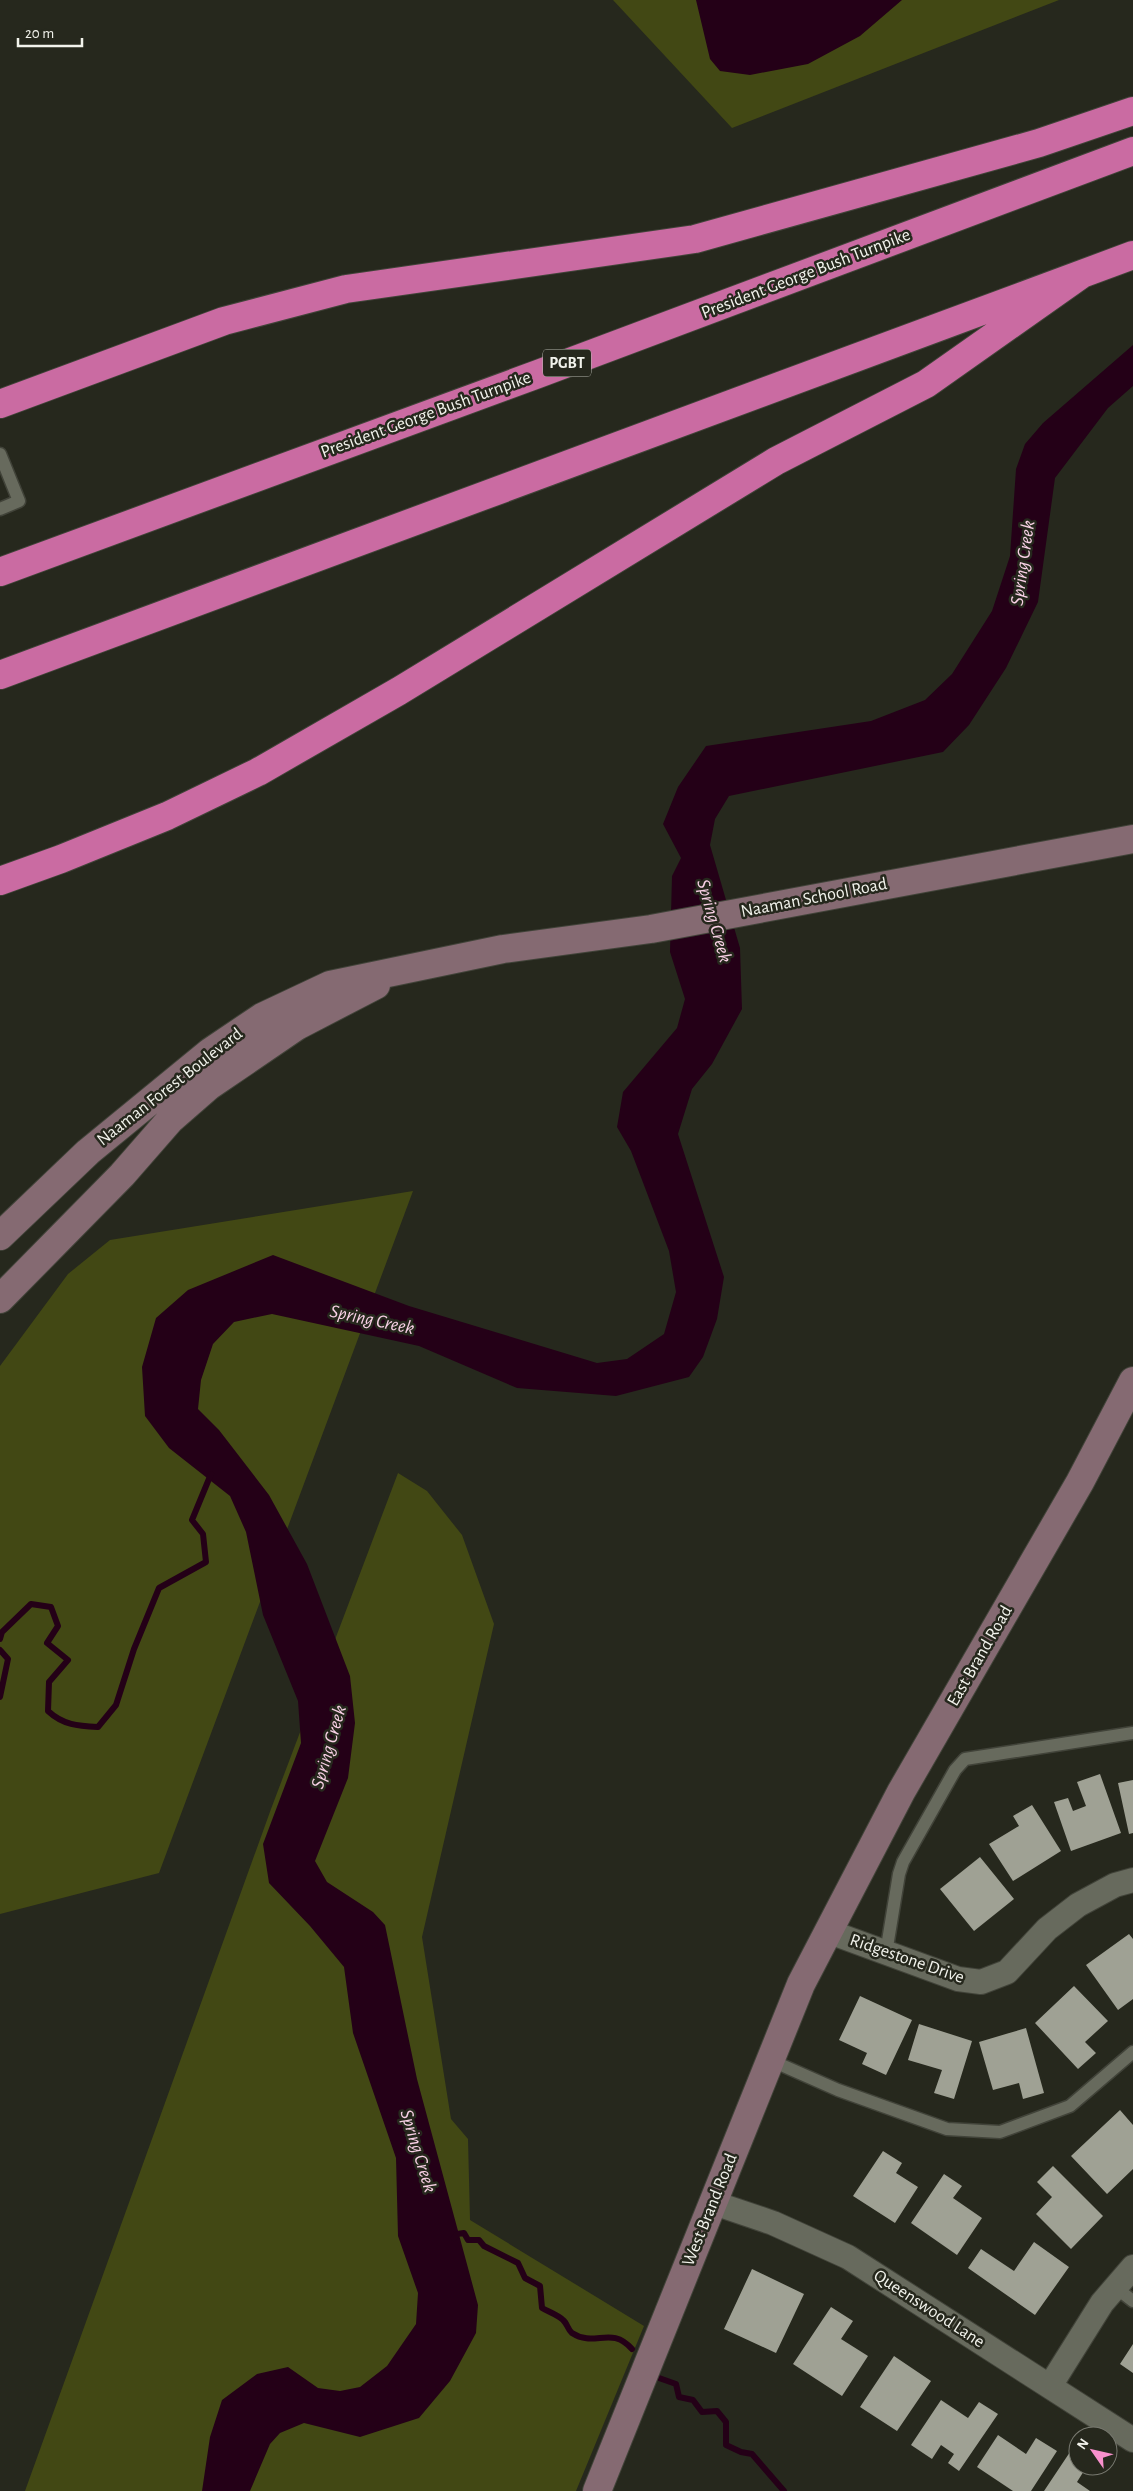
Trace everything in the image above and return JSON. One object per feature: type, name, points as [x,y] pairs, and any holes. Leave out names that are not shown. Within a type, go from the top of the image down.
[{"type":"highway","points":[[0,404],[224,322],[346,289],[695,239],[1039,143],[1133,111]]},
{"type":"highway","name":"President George Bush Turnpike","points":[[0,572],[538,374],[1133,151]]},
{"type":"highway","points":[[0,675],[1133,255]]},
{"type":"highway","points":[[0,881],[61,859],[167,816],[258,772],[408,686],[776,461],[926,384],[1082,274]]},
{"type":"main road","name":"Naaman School Road","points":[[406,970],[503,949],[651,929],[1133,839]]},
{"type":"main road","name":"Naaman Forest Boulevard","points":[[0,1236],[88,1152],[134,1113],[210,1052],[262,1017],[330,985],[406,970]]},
{"type":"main road","name":"Naaman Forest Boulevard","points":[[0,1299],[122,1175],[170,1120],[209,1086],[297,1026],[406,970]]},
{"type":"main road","name":"East Brand Road","points":[[827,1931],[901,1792],[1080,1482],[1133,1381]]},
{"type":"main road","name":"West Brand Road","points":[[597,2491],[641,2376],[714,2203],[801,1984],[827,1931]]},
{"type":"street","name":"Ridgestone Drive","points":[[827,1931],[958,1979],[982,1982],[1007,1972],[1047,1929],[1078,1905],[1114,1885],[1133,1880]]},
{"type":"street","name":"Queenswood Lane","points":[[714,2203],[773,2223],[848,2257],[1133,2440]]},
{"type":"street","points":[[1050,2386],[1102,2303],[1124,2294],[1133,2267]]},
{"type":"lane","points":[[0,454],[18,502],[0,509]]},
{"type":"lane","points":[[886,1954],[899,1874],[903,1862],[955,1770],[965,1759],[1133,1733]]},
{"type":"lane","points":[[770,2060],[838,2090],[947,2130],[1000,2132],[1070,2106],[1133,2052]]},
{"type":"green space","points":[[613,0],[1059,0],[732,128]]},
{"type":"green space","points":[[413,1191],[159,1873],[0,1914],[0,1366],[68,1274],[110,1240]]},
{"type":"green space","points":[[398,1473],[427,1491],[462,1535],[494,1624],[422,1937],[451,2119],[468,2139],[470,2220],[644,2326],[576,2491],[25,2491],[271,1809]]},
{"type":"water","points":[[696,0],[902,0],[860,36],[808,64],[750,75],[720,71],[710,59]]},
{"type":"water","name":"Spring Creek","points":[[1133,345],[1133,386],[1108,408],[1055,478],[1038,602],[1006,668],[969,725],[943,752],[729,796],[715,819],[710,845],[740,948],[742,1009],[712,1064],[692,1089],[678,1134],[724,1277],[717,1319],[703,1357],[689,1377],[616,1396],[517,1388],[419,1346],[272,1314],[234,1322],[213,1344],[201,1380],[198,1409],[219,1430],[269,1495],[307,1564],[350,1676],[355,1723],[348,1778],[315,1861],[327,1882],[373,1912],[385,1925],[417,2079],[478,2305],[476,2333],[450,2381],[419,2418],[360,2437],[304,2423],[280,2433],[270,2444],[250,2491],[202,2491],[210,2437],[222,2400],[257,2374],[288,2367],[318,2388],[340,2391],[360,2387],[387,2366],[416,2324],[418,2293],[398,2236],[396,2158],[353,2033],[344,1967],[310,1926],[269,1883],[263,1844],[301,1743],[298,1701],[263,1615],[246,1532],[230,1496],[169,1448],[145,1416],[142,1367],[156,1318],[188,1290],[273,1255],[409,1306],[597,1363],[627,1359],[664,1334],[676,1292],[669,1251],[631,1151],[617,1127],[623,1092],[677,1028],[685,999],[670,952],[672,876],[681,858],[663,824],[678,787],[706,746],[871,721],[925,700],[952,674],[992,611],[1010,556],[1016,469],[1025,444],[1043,423]]},
{"type":"building","points":[[1100,1774],[1121,1833],[1071,1851],[1054,1802],[1068,1798],[1073,1811],[1086,1806],[1077,1782]]},
{"type":"building","points":[[1133,1780],[1133,1833],[1129,1834],[1118,1783]]},
{"type":"building","points":[[1032,1805],[1061,1851],[1013,1881],[989,1844],[1019,1826],[1013,1816]]},
{"type":"building","points":[[980,1857],[1014,1899],[974,1931],[940,1889]]},
{"type":"building","points":[[1129,1934],[1133,1939],[1133,1999],[1118,2010],[1086,1965]]},
{"type":"building","points":[[1074,1986],[1108,2021],[1085,2042],[1096,2053],[1078,2069],[1035,2023]]},
{"type":"building","points":[[860,1996],[912,2020],[886,2075],[862,2064],[867,2053],[839,2040]]},
{"type":"building","points":[[919,2024],[972,2041],[954,2099],[934,2093],[942,2070],[908,2060]]},
{"type":"building","points":[[1026,2028],[1044,2093],[1023,2099],[1019,2083],[993,2090],[979,2042]]},
{"type":"building","points":[[1120,2110],[1133,2125],[1133,2169],[1107,2194],[1071,2156]]},
{"type":"building","points":[[883,2151],[902,2163],[896,2173],[918,2187],[895,2223],[853,2196]]},
{"type":"building","points":[[1053,2166],[1103,2216],[1071,2249],[1036,2214],[1052,2197],[1037,2182]]},
{"type":"building","points":[[944,2174],[962,2186],[953,2198],[982,2218],[957,2255],[911,2223]]},
{"type":"building","points":[[1034,2242],[1069,2267],[1035,2315],[968,2268],[981,2249],[1014,2271]]},
{"type":"building","points":[[752,2269],[804,2294],[776,2353],[724,2329]]},
{"type":"building","points":[[831,2307],[853,2321],[841,2339],[868,2356],[842,2396],[793,2364]]},
{"type":"building","points":[[1133,2344],[1133,2373],[1120,2364]]},
{"type":"building","points":[[894,2356],[931,2381],[897,2431],[860,2407]]},
{"type":"building","points":[[941,2400],[968,2418],[979,2402],[998,2414],[959,2471],[948,2463],[954,2454],[941,2445],[932,2459],[911,2445]]},
{"type":"building","points":[[998,2435],[1026,2454],[1036,2438],[1057,2451],[1031,2491],[1013,2491],[977,2467]]},
{"type":"building","points":[[1068,2455],[1068,2476],[1081,2476],[1077,2482],[1090,2491],[1044,2491]]},
{"type":"waterway","points":[[0,1639],[2,1632],[31,1604],[51,1607],[58,1626],[47,1643],[68,1660],[49,1682],[48,1711],[59,1719],[71,1724],[98,1727],[116,1705],[134,1649],[159,1588],[206,1562],[203,1534],[192,1520],[211,1474]]},
{"type":"waterway","points":[[0,1650],[8,1659],[0,1697]]},
{"type":"waterway","points":[[454,2238],[457,2234],[464,2233],[468,2240],[479,2240],[484,2246],[518,2263],[525,2278],[540,2286],[542,2308],[561,2318],[572,2333],[588,2338],[617,2338],[632,2349]]},
{"type":"waterway","points":[[659,2378],[676,2384],[679,2397],[693,2400],[702,2412],[717,2411],[726,2422],[726,2445],[741,2452],[752,2454],[784,2491]]}]
